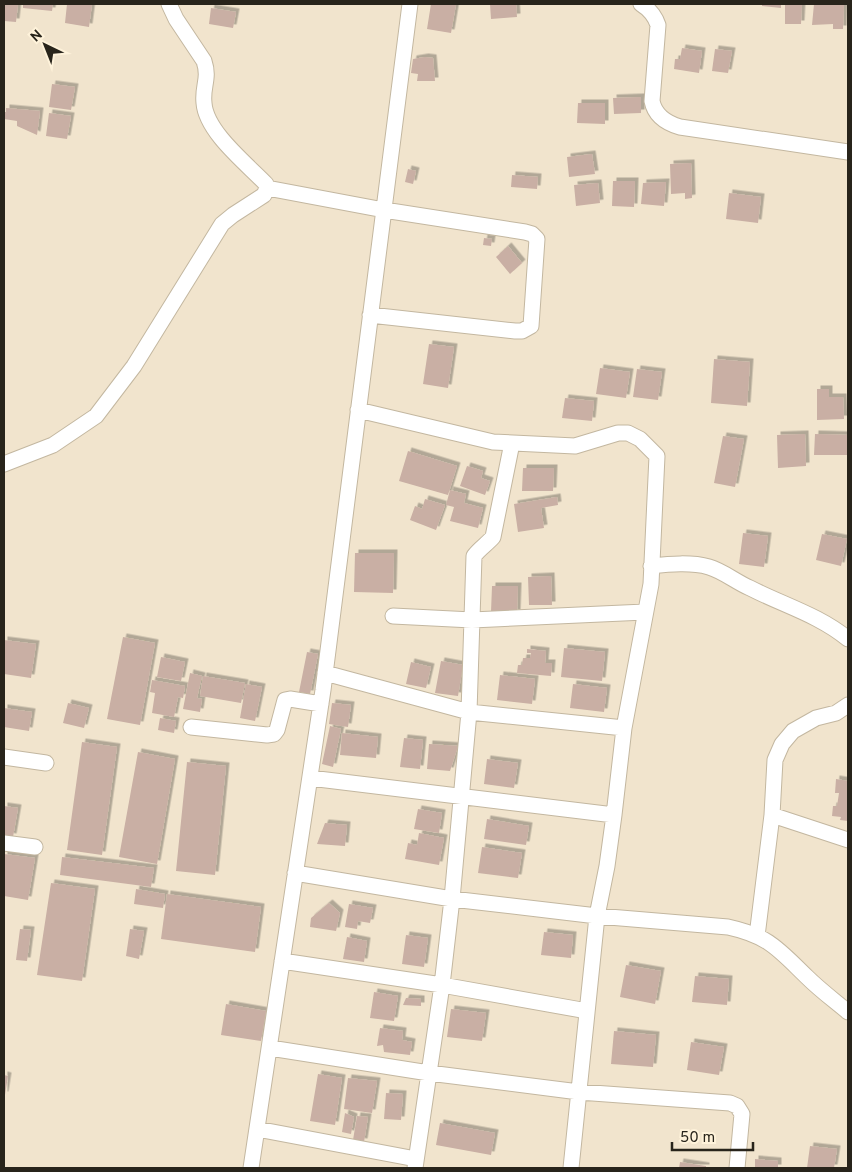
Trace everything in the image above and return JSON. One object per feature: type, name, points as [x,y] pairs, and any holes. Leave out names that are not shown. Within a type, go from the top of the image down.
[{"type":"street","points":[[4,464],[53,445],[96,416],[134,366],[219,228],[232,215],[264,195],[267,188],[266,184],[221,137],[206,115],[204,103],[208,77],[204,61],[176,20],[169,4]]},
{"type":"street","points":[[251,1168],[321,704],[410,4]]},
{"type":"street","points":[[642,4],[656,18],[658,25],[652,101],[654,110],[670,124],[680,128],[848,152]]},
{"type":"street","points":[[267,188],[384,210],[532,234],[537,239],[531,326],[522,331],[370,315]]},
{"type":"street","points":[[358,410],[493,442],[575,446],[618,433],[628,433],[640,439],[657,456],[650,584],[624,728],[607,866],[597,916],[571,1168]]},
{"type":"street","points":[[257,1129],[415,1164],[442,985],[452,899],[469,712],[474,556],[493,537],[512,443]]},
{"type":"street","points":[[652,566],[689,564],[708,566],[745,586],[814,617],[838,631],[848,640]]},
{"type":"street","points":[[393,616],[472,620],[645,612]]},
{"type":"street","points":[[325,673],[469,712],[624,728]]},
{"type":"street","points":[[191,727],[267,735],[274,734],[277,730],[285,700],[290,699],[321,704]]},
{"type":"street","points":[[757,936],[772,815],[774,760],[782,744],[793,731],[816,718],[844,712]]},
{"type":"street","points":[[4,757],[46,763]]},
{"type":"street","points":[[310,778],[614,815]]},
{"type":"street","points":[[772,815],[848,840]]},
{"type":"street","points":[[4,843],[35,847]]},
{"type":"street","points":[[295,873],[452,899],[597,916],[728,927],[757,936],[781,950],[809,978],[848,1012]]},
{"type":"street","points":[[282,961],[442,985],[587,1011]]},
{"type":"street","points":[[270,1048],[579,1092],[730,1103],[737,1106],[742,1114],[737,1168]]},
{"type":"building","points":[[4,4],[18,4],[16,22],[4,21]]},
{"type":"building","points":[[23,4],[53,4],[52,11],[23,8]]},
{"type":"building","points":[[67,4],[92,4],[89,27],[65,23]]},
{"type":"building","points":[[431,4],[456,4],[451,33],[427,29]]},
{"type":"building","points":[[490,4],[516,4],[517,17],[491,19]]},
{"type":"building","points":[[762,4],[781,4],[781,8],[762,6]]},
{"type":"building","points":[[785,4],[802,4],[801,24],[785,24]]},
{"type":"building","points":[[814,4],[844,4],[843,29],[833,29],[833,24],[812,25]]},
{"type":"building","points":[[211,8],[236,12],[233,28],[209,24]]},
{"type":"building","points":[[682,48],[702,51],[699,73],[674,69],[675,59],[680,59]]},
{"type":"building","points":[[715,49],[732,51],[728,73],[712,71]]},
{"type":"building","points":[[433,58],[435,81],[417,81],[418,74],[411,73],[413,59]]},
{"type":"building","points":[[52,84],[75,87],[71,110],[49,107]]},
{"type":"building","points":[[641,97],[641,113],[614,114],[613,98]]},
{"type":"building","points":[[578,103],[605,103],[605,124],[577,123]]},
{"type":"building","points":[[6,108],[40,111],[37,135],[17,126],[17,121],[4,119]]},
{"type":"building","points":[[49,113],[71,116],[67,139],[46,136]]},
{"type":"building","points":[[592,154],[595,174],[569,177],[567,157]]},
{"type":"building","points":[[691,163],[692,198],[685,199],[685,193],[671,194],[670,164]]},
{"type":"building","points":[[408,169],[416,171],[413,184],[405,182]]},
{"type":"building","points":[[512,175],[538,177],[537,189],[511,187]]},
{"type":"building","points":[[613,181],[635,181],[634,207],[612,206]]},
{"type":"building","points":[[666,182],[664,206],[641,204],[643,183]]},
{"type":"building","points":[[598,183],[600,203],[576,206],[574,185]]},
{"type":"building","points":[[729,193],[761,197],[758,223],[726,219]]},
{"type":"building","points":[[484,238],[492,239],[491,246],[483,245]]},
{"type":"building","points":[[508,246],[522,263],[510,274],[496,257]]},
{"type":"building","points":[[429,344],[454,347],[448,388],[423,384]]},
{"type":"building","points":[[714,359],[750,362],[747,406],[711,403]]},
{"type":"building","points":[[600,368],[630,372],[626,398],[596,394]]},
{"type":"building","points":[[637,369],[662,372],[658,400],[633,397]]},
{"type":"building","points":[[817,389],[829,389],[829,397],[843,397],[844,419],[817,420]]},
{"type":"building","points":[[565,398],[594,401],[592,421],[562,418]]},
{"type":"building","points":[[805,434],[806,466],[778,468],[777,435]]},
{"type":"building","points":[[815,434],[848,435],[848,455],[814,455]]},
{"type":"building","points":[[723,436],[744,439],[735,487],[714,483]]},
{"type":"building","points":[[408,451],[457,466],[448,495],[399,481]]},
{"type":"building","points":[[467,466],[483,471],[481,478],[490,481],[485,495],[460,486]]},
{"type":"building","points":[[523,468],[554,468],[553,491],[522,491]]},
{"type":"building","points":[[450,490],[466,494],[464,503],[483,508],[478,528],[450,521],[454,507],[446,505]]},
{"type":"building","points":[[557,497],[558,505],[541,508],[544,528],[518,532],[514,504]]},
{"type":"building","points":[[425,499],[445,505],[436,530],[410,520],[415,506],[422,509]]},
{"type":"building","points":[[743,533],[768,536],[764,567],[739,564]]},
{"type":"building","points":[[822,534],[847,539],[841,566],[816,560]]},
{"type":"building","points":[[355,553],[394,553],[393,593],[354,592]]},
{"type":"building","points":[[551,576],[552,605],[529,605],[528,577]]},
{"type":"building","points":[[492,586],[518,586],[517,613],[491,612]]},
{"type":"building","points":[[123,637],[155,643],[140,725],[107,719]]},
{"type":"building","points":[[4,640],[36,644],[31,678],[4,674]]},
{"type":"building","points":[[564,648],[605,652],[602,681],[561,677]]},
{"type":"building","points":[[527,649],[546,651],[545,663],[552,663],[551,676],[517,673],[518,665],[522,665],[523,658],[530,658],[531,653],[527,653]]},
{"type":"building","points":[[307,652],[318,654],[310,694],[299,692]]},
{"type":"building","points":[[161,657],[185,662],[181,681],[157,677]]},
{"type":"building","points":[[441,661],[463,665],[458,696],[435,693]]},
{"type":"building","points":[[411,662],[431,667],[426,688],[406,684]]},
{"type":"building","points":[[190,673],[202,676],[197,698],[202,699],[200,712],[183,709]]},
{"type":"building","points":[[500,675],[535,679],[532,704],[497,700]]},
{"type":"building","points":[[203,676],[245,683],[241,703],[200,696]]},
{"type":"building","points":[[152,680],[185,686],[183,698],[178,697],[174,717],[152,713],[155,693],[150,692]]},
{"type":"building","points":[[246,684],[262,687],[255,721],[240,718]]},
{"type":"building","points":[[573,684],[607,688],[604,712],[570,708]]},
{"type":"building","points":[[68,703],[89,708],[84,728],[63,723]]},
{"type":"building","points":[[332,703],[351,705],[348,727],[329,724]]},
{"type":"building","points":[[4,708],[32,712],[29,731],[4,727]]},
{"type":"building","points":[[160,718],[176,721],[174,733],[158,730]]},
{"type":"building","points":[[330,726],[341,729],[333,767],[322,764]]},
{"type":"building","points":[[342,733],[378,737],[376,758],[340,755]]},
{"type":"building","points":[[404,738],[423,740],[420,769],[400,767]]},
{"type":"building","points":[[82,742],[117,747],[102,855],[67,850]]},
{"type":"building","points":[[429,744],[458,746],[450,771],[427,769]]},
{"type":"building","points":[[138,752],[175,759],[157,864],[119,857]]},
{"type":"building","points":[[487,759],[518,763],[514,788],[484,784]]},
{"type":"building","points":[[187,762],[226,766],[215,875],[176,871]]},
{"type":"building","points":[[836,779],[848,781],[848,821],[840,820],[841,817],[832,816],[833,806],[837,806],[839,793],[835,793]]},
{"type":"building","points":[[4,806],[18,808],[13,837],[4,835]]},
{"type":"building","points":[[418,809],[442,813],[439,833],[414,829]]},
{"type":"building","points":[[487,819],[529,826],[526,845],[484,839]]},
{"type":"building","points":[[325,823],[347,825],[345,846],[317,844]]},
{"type":"building","points":[[419,833],[444,838],[439,865],[405,859],[408,843],[417,845]]},
{"type":"building","points":[[482,847],[522,853],[518,878],[478,873]]},
{"type":"building","points":[[4,854],[35,858],[28,900],[4,896]]},
{"type":"building","points":[[62,857],[154,868],[151,887],[60,875]]},
{"type":"building","points":[[51,883],[95,889],[82,981],[37,975]]},
{"type":"building","points":[[136,889],[165,894],[163,908],[134,904]]},
{"type":"building","points":[[167,894],[261,907],[255,952],[161,939]]},
{"type":"building","points":[[329,903],[340,913],[336,931],[310,927],[311,918]]},
{"type":"building","points":[[349,904],[373,908],[370,923],[358,921],[357,929],[345,927]]},
{"type":"building","points":[[20,929],[31,930],[27,961],[16,960]]},
{"type":"building","points":[[130,929],[144,931],[139,959],[126,956]]},
{"type":"building","points":[[544,932],[573,935],[571,958],[541,955]]},
{"type":"building","points":[[406,935],[428,938],[424,967],[402,964]]},
{"type":"building","points":[[347,937],[367,941],[364,962],[343,959]]},
{"type":"building","points":[[626,965],[661,971],[655,1004],[620,997]]},
{"type":"building","points":[[695,976],[729,979],[727,1005],[692,1002]]},
{"type":"building","points":[[374,992],[398,996],[394,1021],[370,1018]]},
{"type":"building","points":[[406,998],[421,999],[421,1006],[403,1005]]},
{"type":"building","points":[[226,1004],[266,1011],[261,1041],[221,1035]]},
{"type":"building","points":[[451,1009],[486,1013],[482,1041],[447,1037]]},
{"type":"building","points":[[380,1028],[403,1031],[402,1040],[412,1042],[410,1055],[384,1052],[383,1045],[377,1046]]},
{"type":"building","points":[[614,1031],[656,1035],[653,1067],[611,1064]]},
{"type":"building","points":[[691,1042],[724,1047],[719,1075],[687,1070]]},
{"type":"building","points":[[318,1074],[342,1078],[335,1125],[310,1121]]},
{"type":"building","points":[[4,1075],[8,1076],[5,1095],[4,1095]]},
{"type":"building","points":[[348,1078],[377,1081],[372,1113],[344,1109]]},
{"type":"building","points":[[386,1093],[403,1094],[401,1120],[384,1119]]},
{"type":"building","points":[[345,1113],[354,1117],[351,1134],[342,1132]]},
{"type":"building","points":[[357,1116],[368,1117],[364,1142],[353,1140]]},
{"type":"building","points":[[440,1123],[495,1133],[491,1155],[436,1145]]},
{"type":"building","points":[[810,1146],[837,1149],[834,1168],[807,1168]]},
{"type":"building","points":[[755,1159],[778,1161],[778,1168],[755,1168]]},
{"type":"building","points":[[680,1162],[706,1166],[706,1168],[679,1168]]}]
